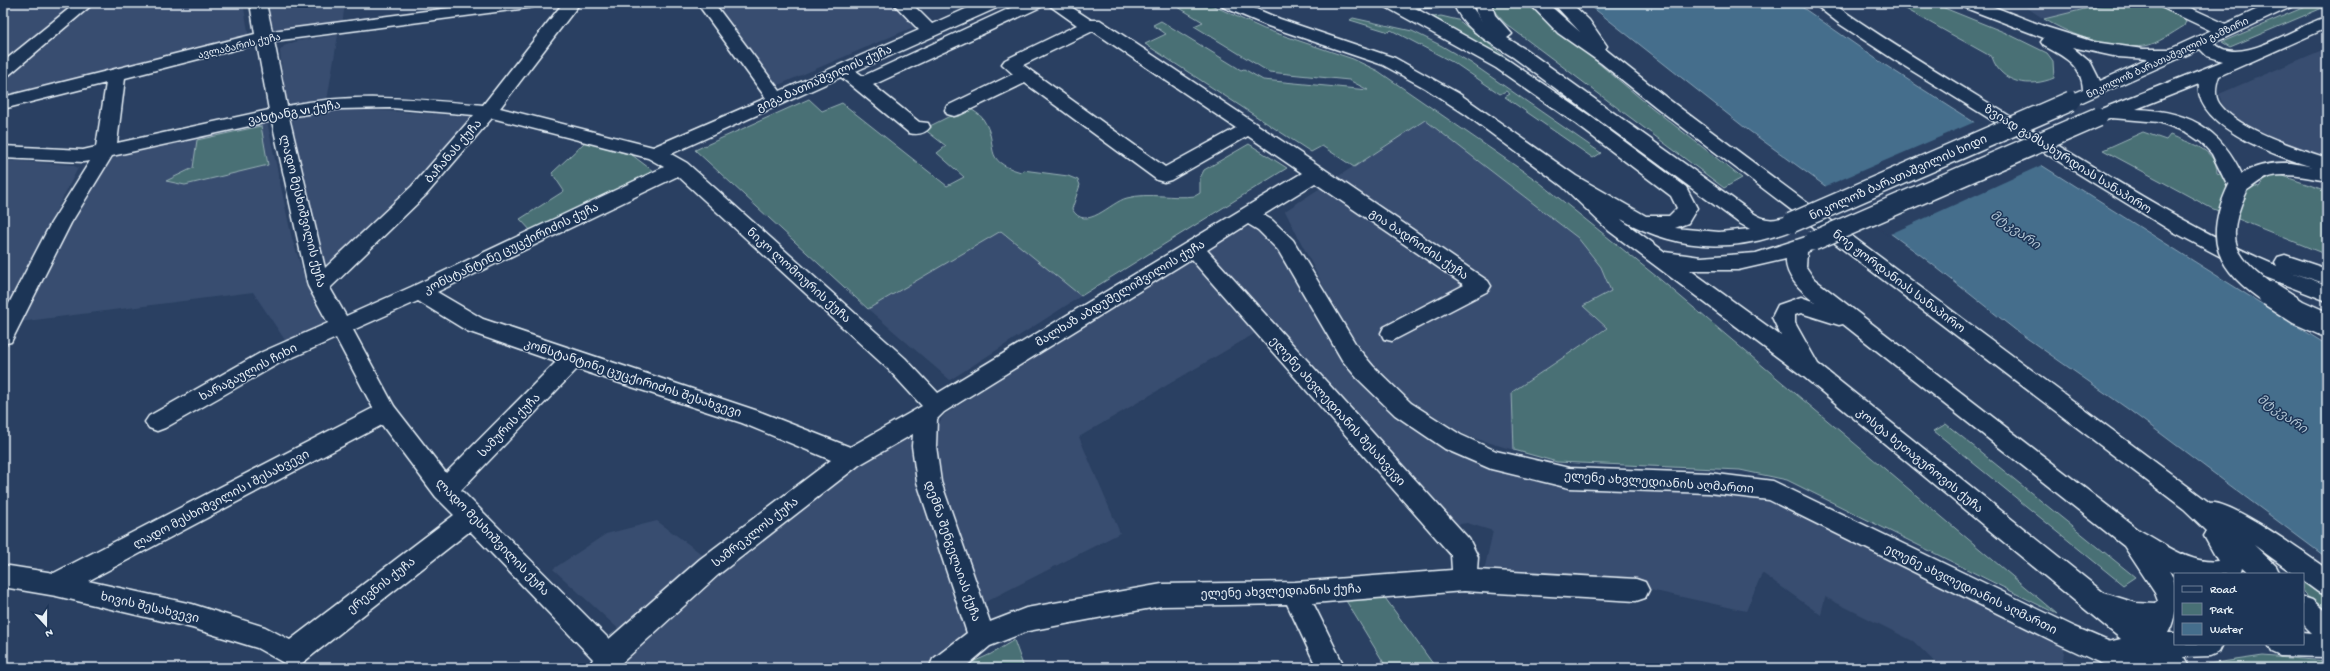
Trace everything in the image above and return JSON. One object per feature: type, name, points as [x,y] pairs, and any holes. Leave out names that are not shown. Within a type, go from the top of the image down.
[{"type":"main road","points":[[3,71],[86,3]]},
{"type":"main road","name":"ლადო მესხიშვილის ქუჩა","points":[[258,3],[266,37],[279,113],[319,286],[386,412],[445,490],[471,516],[605,662]]},
{"type":"main road","name":"ავლაბარის ქუჩა","points":[[3,103],[116,76],[266,37],[527,3]]},
{"type":"main road","name":"ბაჩანას ქუჩა","points":[[319,286],[394,216],[433,176],[488,111],[572,3]]},
{"type":"main road","points":[[704,3],[776,100]]},
{"type":"main road","points":[[901,3],[930,31]]},
{"type":"main road","name":"გიგა ბათიაშვილის ქუჩა","points":[[655,154],[993,3]]},
{"type":"main road","points":[[860,84],[1035,3]]},
{"type":"main road","points":[[1054,3],[1091,25],[1133,39],[1249,128],[1317,173]]},
{"type":"main road","points":[[1229,3],[1284,27],[1376,56],[1411,72],[1454,98],[1569,180],[1640,221],[1657,224],[1675,222],[1686,213],[1687,208],[1684,200],[1668,183],[1536,87],[1464,41],[1392,3]]},
{"type":"main road","points":[[1414,3],[1432,3]]},
{"type":"main road","points":[[1461,3],[1465,13],[1473,22],[1520,53],[1746,218],[1754,223],[1786,226]]},
{"type":"main road","points":[[1483,3],[1483,8],[1489,19],[1520,53]]},
{"type":"main road","name":"ნოე ჟორდანიას სანაპირო","points":[[1538,3],[1564,30],[1607,58],[1662,103],[2193,502],[2266,573]]},
{"type":"main road","name":"ნოე ჟორდანიას სანაპირო","points":[[1561,3],[1583,24],[1607,58]]},
{"type":"main road","name":"ზვიად გამსახურდიას სანაპირო","points":[[1821,3],[1894,51],[2141,204],[2239,258],[2327,293]]},
{"type":"main road","name":"ზვიად გამსახურდიას სანაპირო","points":[[1840,3],[1883,32],[2165,204],[2260,252],[2327,276]]},
{"type":"main road","points":[[1969,3],[2016,23],[2060,47],[2081,62],[2092,75],[2092,91]]},
{"type":"main road","points":[[2167,3],[2224,30]]},
{"type":"main road","name":"ნიკოლოზ ბარათაშვილის გამზირი","points":[[2071,101],[2207,37],[2285,3]]},
{"type":"main road","points":[[2102,116],[2211,73],[2327,22]]},
{"type":"main road","points":[[2016,23],[2081,43],[2115,51],[2146,54],[2177,51]]},
{"type":"main road","points":[[1091,25],[1011,64],[1164,176],[1249,128]]},
{"type":"main road","points":[[2207,37],[2205,44],[2218,54],[2232,58],[2247,57]]},
{"type":"main road","points":[[843,70],[915,131]]},
{"type":"main road","points":[[2211,73],[2207,86],[2210,104],[2226,119],[2256,137],[2327,165]]},
{"type":"main road","points":[[954,110],[1026,75]]},
{"type":"main road","points":[[3,336],[60,224],[104,153],[108,143],[116,76]]},
{"type":"main road","name":"ნიკოლოზ ბარათაშვილის ხიდი","points":[[1640,221],[1674,235],[1716,240],[1759,234],[1786,226],[2071,101]]},
{"type":"main road","name":"ვახტანგ VI ქუჩა","points":[[3,152],[83,156],[104,153],[305,108],[358,102],[391,102],[488,111],[655,154]]},
{"type":"main road","points":[[2102,116],[2151,115],[2196,129],[2216,144],[2222,152],[2228,161],[2238,188]]},
{"type":"main road","name":"ნიკოლოზ ბარათაშვილის ხიდი","points":[[1660,258],[1683,263],[1718,265],[1755,260],[1805,244],[2102,116]]},
{"type":"main road","name":"ნიკო ლომოურის ქუჩა","points":[[655,154],[680,167],[897,364],[931,411]]},
{"type":"main road","name":"კონსტანტინე ცუცქირიძის ქუჩა","points":[[340,325],[360,319],[419,292],[680,167]]},
{"type":"main road","points":[[2327,175],[2275,168],[2252,175],[2238,188],[2224,222],[2224,238],[2228,250],[2236,262],[2270,294],[2299,312],[2327,325]]},
{"type":"main road","name":"მალხაზ აბდუშელიშვილის ქუჩა","points":[[931,411],[1193,248],[1317,173]]},
{"type":"main road","name":"გია ბადრიძის ქუჩა","points":[[1317,173],[1480,286],[1392,333]]},
{"type":"main road","name":"კოსტა ხეთაგუროვის ქუჩა","points":[[1569,180],[1616,226],[1812,371],[2088,597],[2144,657],[2176,668]]},
{"type":"main road","name":"ელენე ახვლედიანის აღმართი","points":[[1248,215],[1265,225],[1286,245],[1350,354],[1364,372],[1403,409],[1453,442],[1491,459],[1569,478],[1709,483],[1773,491],[2066,635],[2109,653],[2144,657]]},
{"type":"main road","points":[[1805,244],[1796,266],[1807,284],[1860,326],[2130,537],[2189,570],[2223,573],[2229,570],[2231,566],[2231,559],[2221,541],[2193,502]]},
{"type":"main road","name":"ელენე ახვლედიანის შესახვევი","points":[[1193,248],[1460,548],[1464,557],[1464,580]]},
{"type":"main road","name":"კონსტანტინე ცუცქირიძის შესახვევი","points":[[419,292],[475,325],[750,417],[851,458]]},
{"type":"main road","points":[[1812,371],[1784,323],[1783,317],[1786,310],[1793,306],[1810,306],[1860,326]]},
{"type":"main road","name":"ხარაგაულის ჩიხი","points":[[157,422],[270,358],[340,325]]},
{"type":"main road","name":"სამურის ქუჩა","points":[[445,490],[573,359]]},
{"type":"main road","name":"სამრეკლოს ქუჩა","points":[[605,662],[709,567],[851,458],[931,411]]},
{"type":"main road","name":"დემნა შენგელაიას ქუჩა","points":[[931,411],[924,446],[928,482],[976,617],[981,638]]},
{"type":"main road","name":"ლადო მესხიშვილის I შესახვევი","points":[[56,585],[386,412]]},
{"type":"main road","name":"ნოე ჟორდანიას სანაპირო","points":[[2193,502],[2266,539],[2327,584]]},
{"type":"main road","name":"ერევნის ქუჩა","points":[[291,655],[471,516]]},
{"type":"main road","points":[[2130,537],[2166,588],[2171,602],[2167,613],[2144,657]]},
{"type":"main road","name":"ხივის შესახვევი","points":[[3,576],[56,585],[192,616],[265,639],[291,655]]},
{"type":"main road","name":"ელენე ახვლედიანის ქუჩა","points":[[943,668],[981,638],[1026,620],[1162,595],[1295,593],[1464,580],[1636,590]]},
{"type":"main road","points":[[1295,593],[1331,668]]},
{"type":"main road","points":[[2088,597],[2138,617],[2156,617],[2167,613]]},
{"type":"main road","points":[[2304,609],[2327,629]]},
{"type":"main road","points":[[2304,624],[2327,636]]},
{"type":"main road","points":[[2304,644],[2327,645]]},
{"type":"main road","points":[[2144,657],[2205,645]]},
{"type":"shaded area","points":[[3,3],[243,3],[249,37],[3,95]]},
{"type":"shaded area","points":[[270,3],[345,3],[342,25],[269,35],[265,7]]},
{"type":"shaded area","points":[[714,3],[892,3],[918,25],[776,86]]},
{"type":"shaded area","points":[[2020,3],[2109,3],[2044,19]]},
{"type":"shaded area","points":[[338,35],[327,100],[298,106],[290,105],[284,94],[280,51],[284,46],[297,41]]},
{"type":"shaded area","points":[[2327,48],[2327,158],[2262,136],[2237,122],[2224,110],[2219,94]]},
{"type":"shaded area","points":[[342,108],[478,117],[428,179],[333,269],[321,267],[291,118]]},
{"type":"shaded area","points":[[1425,120],[1578,238],[1601,267],[1611,291],[1583,306],[1607,327],[1512,392],[1514,450],[1467,436],[1404,397],[1371,367],[1347,333],[1285,211]]},
{"type":"shaded area","points":[[267,122],[292,239],[308,287],[327,327],[289,346],[253,292],[19,322],[97,171],[115,157]],"holes":[[[261,127],[268,165],[230,173]]]},
{"type":"shaded area","points":[[3,160],[72,165],[78,168],[3,314]]},
{"type":"shaded area","points":[[1250,227],[1261,230],[1273,243],[1345,361],[1513,472],[1745,495],[1786,504],[2065,645],[2063,659],[2083,668],[1941,668],[1913,641],[1825,597],[1821,615],[1762,573],[1746,611],[1623,584],[1484,571],[1493,531],[1467,523],[1446,526],[1200,250],[1235,230]]},
{"type":"shaded area","points":[[1001,230],[1081,296],[950,380],[868,309]]},
{"type":"shaded area","points":[[1191,255],[1259,331],[1079,437],[1120,533],[985,602],[925,445],[944,415]]},
{"type":"shaded area","points":[[916,429],[972,634],[951,656],[925,668],[616,668],[625,651],[823,485]]},
{"type":"shaded area","points":[[657,521],[711,561],[624,634],[553,569],[606,534]]},
{"type":"green space","points":[[1181,3],[1207,3],[1264,29],[1353,59],[1378,71],[1539,182],[1662,281],[2057,614],[1787,480],[1740,470],[1557,462],[1514,450],[1512,392],[1607,328],[1583,306],[1611,291],[1601,267],[1578,238],[1425,120],[1354,167],[1322,146],[1311,152],[1145,44],[1166,34],[1153,25],[1161,21],[1241,70],[1244,69],[1263,80],[1368,90],[1349,80],[1269,72],[1194,26],[1203,22],[1178,7],[1183,5]]},
{"type":"green space","points":[[1492,3],[1524,3],[1530,6],[1646,103],[1742,178],[1724,188],[1506,24],[1492,9]]},
{"type":"green space","points":[[1895,3],[1932,3],[2006,33],[2047,53],[2053,61],[2054,78],[2035,83],[2026,83],[2009,78],[1996,66],[1992,57]]},
{"type":"green space","points":[[2109,3],[2140,3],[2159,6],[2177,14],[2186,21],[2184,26],[2154,43],[2145,46],[2132,47],[2105,44],[2079,36],[2044,19]]},
{"type":"green space","points":[[2314,3],[2327,3],[2327,6],[2230,47],[2222,42]]},
{"type":"green space","points":[[1441,16],[1458,20],[1516,65],[1433,17]]},
{"type":"green space","points":[[1353,18],[1412,31],[1442,46],[1471,63],[1601,153],[1593,158],[1505,97],[1510,94],[1506,91],[1500,94],[1456,64],[1391,30],[1389,32],[1350,20]]},
{"type":"green space","points":[[809,99],[822,111],[842,103],[947,186],[964,177],[937,153],[946,146],[924,129],[968,107],[982,117],[991,137],[995,157],[1000,162],[1021,172],[1023,170],[1068,176],[1078,180],[1080,185],[1072,209],[1078,216],[1084,218],[1098,214],[1120,201],[1135,196],[1195,196],[1200,193],[1200,178],[1204,170],[1249,144],[1287,168],[1081,296],[1001,231],[868,309],[695,150]]},
{"type":"green space","points":[[261,126],[268,165],[185,185],[166,181],[193,168],[197,140]]},
{"type":"green space","points":[[2143,132],[2166,140],[2170,135],[2193,144],[2201,148],[2212,158],[2216,165],[2217,173],[2259,187],[2265,178],[2280,175],[2327,191],[2327,255],[2211,208],[2103,150]]},
{"type":"green space","points":[[585,142],[632,155],[653,171],[532,232],[520,219],[564,191],[552,173]]},
{"type":"green space","points":[[1946,424],[2135,577],[2123,585],[1934,431]]},
{"type":"green space","points":[[2304,581],[2327,598],[2327,615],[2304,593]]},
{"type":"green space","points":[[1383,595],[1436,668],[1387,668],[1345,599]]},
{"type":"green space","points":[[1014,640],[1024,668],[959,668],[991,654]]},
{"type":"green space","points":[[2263,656],[2327,661],[2327,668],[2212,668],[2208,664]]},
{"type":"water","name":"მტკვარი","points":[[1587,3],[1796,3],[1882,63],[2003,141],[2327,345],[2327,558],[2128,409],[2018,332],[1923,257],[1744,127]]},
{"type":"pier","points":[[1977,121],[2044,164],[1888,235],[1824,187]]}]
